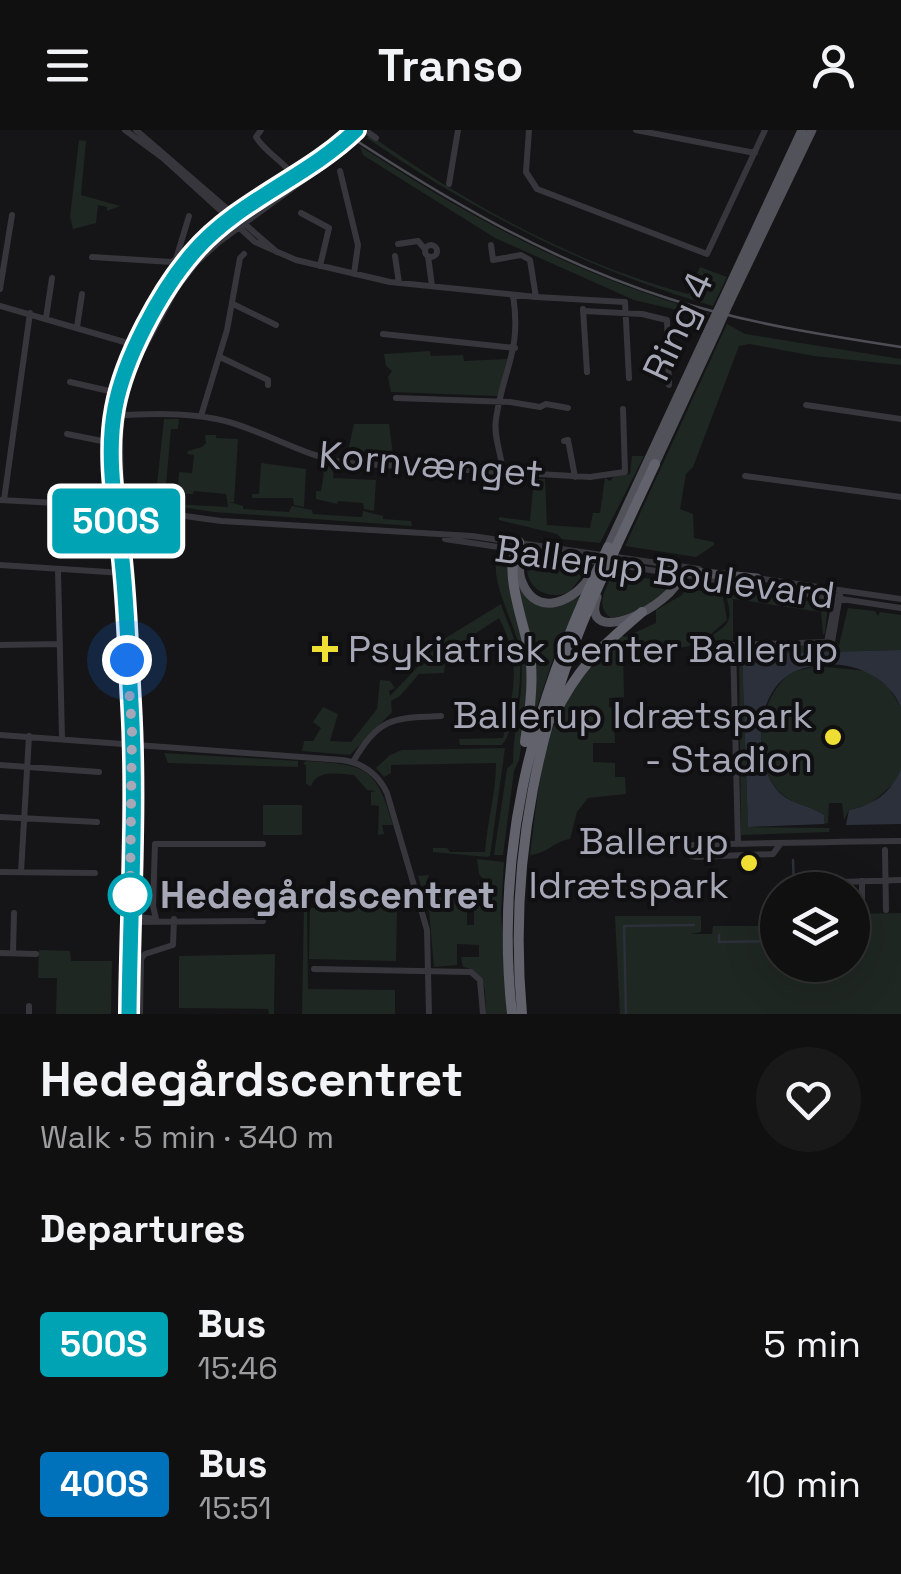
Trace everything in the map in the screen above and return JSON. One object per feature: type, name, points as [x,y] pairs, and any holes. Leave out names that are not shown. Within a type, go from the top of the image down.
[{"type":"highway","points":[[515,828],[524,771],[542,704],[565,642],[654,464]]},
{"type":"highway","points":[[512,1014],[508,937],[516,788],[529,719],[531,684],[528,644],[514,582],[518,548]]},
{"type":"highway","points":[[522,1014],[518,899],[533,776],[566,661],[599,575]]},
{"type":"highway","points":[[533,776],[565,692],[608,639],[642,612]]},
{"type":"main road","name":"Ring 4","points":[[614,545],[802,130]]},
{"type":"main road","name":"Ring 4","points":[[726,302],[812,130]]},
{"type":"main road","name":"Ring 4","points":[[654,464],[714,328]]},
{"type":"main road","points":[[518,548],[522,583],[538,601],[555,604],[572,597],[599,575]]},
{"type":"main road","points":[[599,575],[594,604],[598,618],[613,625],[671,593],[677,588],[677,572],[757,578]]},
{"type":"street","points":[[125,130],[234,218]]},
{"type":"street","points":[[136,130],[242,225],[255,242],[278,252],[320,266],[400,283],[626,302],[629,378]]},
{"type":"street","points":[[260,130],[256,137],[261,148],[278,157],[297,180]]},
{"type":"street","points":[[126,1014],[129,744],[123,573],[112,444],[117,416],[140,347],[184,278],[208,250],[362,130],[376,138]]},
{"type":"street","points":[[449,184],[458,130]]},
{"type":"street","points":[[529,130],[526,172],[537,189],[708,254],[765,130]]},
{"type":"street","points":[[636,130],[755,152]]},
{"type":"street","points":[[340,171],[358,245],[354,274]]},
{"type":"street","points":[[118,510],[118,392],[164,296],[194,252],[234,218],[297,180]]},
{"type":"street","points":[[301,212],[329,228],[320,266]]},
{"type":"street","points":[[0,288],[12,215]]},
{"type":"street","points":[[92,257],[172,262],[188,216]]},
{"type":"street","points":[[398,244],[418,241],[427,253],[432,286]]},
{"type":"street","points":[[181,243],[194,252]]},
{"type":"street","points":[[490,245],[494,260],[521,255],[530,260],[536,297]]},
{"type":"street","points":[[201,416],[220,357],[244,254]]},
{"type":"street","points":[[395,256],[400,283]]},
{"type":"street","points":[[46,318],[52,278]]},
{"type":"street","points":[[77,327],[82,294]]},
{"type":"street","points":[[503,473],[495,423],[515,348],[512,295]]},
{"type":"street","points":[[583,300],[587,372]]},
{"type":"street","points":[[233,304],[276,325]]},
{"type":"street","points":[[0,306],[140,347]]},
{"type":"street","points":[[583,311],[626,312],[666,320],[669,385]]},
{"type":"street","points":[[2,500],[30,313]]},
{"type":"street","points":[[384,334],[515,348]]},
{"type":"street","points":[[220,357],[268,380],[268,385]]},
{"type":"street","points":[[70,382],[118,392]]},
{"type":"street","points":[[396,398],[568,408]]},
{"type":"street","points":[[806,405],[901,419]]},
{"type":"street","name":"Kornvænget","points":[[117,416],[201,416],[235,424],[328,460],[575,477],[625,472],[623,410]]},
{"type":"street","points":[[67,434],[112,444]]},
{"type":"street","name":"Kornvænget","points":[[564,441],[568,440],[575,477]]},
{"type":"street","points":[[745,476],[901,498]]},
{"type":"street","name":"Ballerup Boulevard","points":[[2,500],[430,536],[461,535],[518,548],[677,572],[838,595],[901,599]]},
{"type":"street","points":[[0,565],[123,573]]},
{"type":"street","points":[[58,570],[62,738]]},
{"type":"street","name":"Ballerup Boulevard","points":[[757,578],[901,608]]},
{"type":"street","points":[[738,844],[733,645],[826,642],[838,595]]},
{"type":"street","points":[[0,645],[60,644]]},
{"type":"street","points":[[353,762],[388,721],[440,716]]},
{"type":"street","points":[[0,735],[353,762],[371,772],[387,793],[427,930],[429,1014]]},
{"type":"street","points":[[21,872],[29,736]]},
{"type":"street","points":[[0,765],[98,772]]},
{"type":"street","points":[[0,818],[96,822]]},
{"type":"street","points":[[781,843],[773,854],[689,854],[693,845],[781,843],[901,841]]},
{"type":"street","points":[[156,919],[155,844],[263,844]]},
{"type":"street","points":[[885,850],[886,910]]},
{"type":"street","points":[[0,872],[95,873]]},
{"type":"street","points":[[870,882],[901,880]]},
{"type":"street","points":[[14,914],[14,953]]},
{"type":"street","points":[[128,919],[264,921]]},
{"type":"street","points":[[140,1014],[141,959],[173,945],[174,920]]},
{"type":"street","points":[[0,953],[36,954]]},
{"type":"street","points":[[314,969],[471,972],[480,980],[483,1014]]},
{"type":"shaded area","points":[[370,135],[522,229],[604,266],[688,294],[700,267],[727,277],[713,306],[621,275],[533,236],[490,214],[367,138]]},
{"type":"shaded area","points":[[79,140],[86,141],[81,195],[120,206],[107,211],[107,207],[98,205],[96,223],[73,229],[70,217]]},
{"type":"shaded area","points":[[360,146],[443,198],[571,264],[709,313],[707,317],[634,300],[495,238],[363,155]]},
{"type":"shaded area","points":[[727,324],[745,334],[901,359],[901,365],[814,356],[750,344],[739,346],[693,467],[686,474],[680,509],[693,514],[694,538],[714,545],[696,557],[625,546]]},
{"type":"shaded area","points":[[430,351],[431,356],[463,355],[464,361],[508,359],[498,396],[391,392],[388,377],[392,371],[386,366],[384,354]]},
{"type":"shaded area","points":[[164,419],[179,419],[178,429],[171,429],[165,496],[174,497],[174,504],[228,507],[226,494],[183,494],[178,485],[179,472],[192,473],[194,455],[187,454],[188,451],[202,447],[205,435],[216,435],[238,439],[234,502],[229,502],[243,509],[289,512],[292,506],[312,510],[313,514],[359,517],[363,511],[383,519],[411,521],[412,526],[214,512],[155,503]]},
{"type":"shaded area","points":[[354,424],[389,424],[393,454],[348,451]]},
{"type":"shaded area","points":[[632,456],[644,456],[600,543],[562,539],[557,534],[499,520],[530,521],[534,479],[545,479],[547,525],[590,528],[593,513],[600,513],[605,478],[610,481],[614,476],[630,474]]},
{"type":"shaded area","points":[[261,463],[306,469],[304,507],[294,505],[293,498],[252,498],[252,494],[259,494]]},
{"type":"shaded area","points":[[319,463],[334,466],[333,478],[376,480],[374,511],[364,509],[363,503],[337,504],[316,499],[324,473],[318,468]]},
{"type":"shaded area","points":[[498,556],[507,560],[524,638],[530,690],[503,855],[494,855],[507,769],[513,763],[522,675],[519,646],[496,576]]},
{"type":"shaded area","points":[[517,562],[535,602],[580,597],[554,656],[533,719],[531,680]]},
{"type":"shaded area","points":[[527,563],[587,569],[569,593],[552,595],[529,580]]},
{"type":"shaded area","points":[[613,573],[663,581],[667,588],[642,608],[611,618],[602,603]]},
{"type":"shaded area","points":[[725,589],[828,604],[825,633],[821,612],[733,599],[733,641],[712,640],[729,620]]},
{"type":"shaded area","points":[[685,590],[722,592],[727,620],[710,635],[709,642],[674,649],[623,651],[624,697],[609,698],[615,743],[593,743],[593,762],[615,763],[615,777],[625,777],[626,794],[588,798],[577,812],[570,839],[530,855],[543,765],[564,701],[618,633],[625,637],[656,623],[656,610]]},
{"type":"shaded area","points":[[501,604],[520,666],[516,707],[502,745],[460,745],[459,739],[503,738],[514,677],[511,649],[499,618],[446,653],[444,673],[419,674],[391,701],[392,712],[350,755],[302,751],[304,741],[313,741],[321,728],[313,722],[323,707],[338,714],[330,741],[351,742],[377,709],[380,680],[390,681],[395,688],[389,691],[390,696],[444,639]]},
{"type":"shaded area","points":[[848,608],[875,611],[878,616],[880,612],[901,615],[901,650],[742,654],[748,827],[830,828],[829,832],[741,835],[739,651],[839,645]]},
{"type":"shaded area","points":[[901,650],[901,707],[883,683],[856,668],[825,664],[794,672],[781,681],[765,709],[761,744],[764,761],[777,790],[824,815],[824,824],[748,827],[742,654]]},
{"type":"shaded area","points":[[816,666],[868,671],[888,687],[901,707],[901,769],[896,782],[870,804],[849,810],[844,820],[842,803],[829,803],[828,823],[824,824],[824,815],[787,798],[776,788],[768,776],[761,747],[764,716],[777,688],[796,671]]},
{"type":"shaded area","points":[[505,748],[487,857],[433,852],[433,848],[485,852],[496,763],[391,765],[391,773],[384,777],[376,768],[402,750]]},
{"type":"shaded area","points":[[164,753],[298,761],[298,767],[168,763]]},
{"type":"shaded area","points":[[306,761],[343,764],[366,772],[381,791],[393,825],[382,825],[384,834],[378,835],[379,806],[371,805],[371,792],[376,791],[367,790],[354,775],[323,775],[311,786],[306,784]]},
{"type":"shaded area","points":[[901,769],[901,824],[846,825],[849,810],[881,797]]},
{"type":"shaded area","points":[[263,805],[302,805],[302,835],[263,835]]},
{"type":"shaded area","points":[[477,859],[504,862],[501,911],[507,1014],[486,1014],[481,978],[463,967],[461,957],[479,957],[479,945],[457,944],[457,965],[434,967],[429,911],[418,876],[429,875],[425,886],[428,897],[476,898],[479,878],[479,902],[467,905],[467,925],[474,925],[474,909],[482,903],[484,880]]},
{"type":"shaded area","points":[[304,906],[308,989],[395,990],[395,1014],[302,1014]]},
{"type":"shaded area","points":[[310,908],[397,908],[396,961],[309,959]]},
{"type":"shaded area","points":[[901,913],[901,1014],[620,1014],[615,916],[701,916],[701,932],[691,934],[712,934],[713,926],[760,926],[760,982],[870,982],[870,914]]},
{"type":"shaded area","points":[[39,950],[70,951],[71,961],[112,961],[111,1014],[56,1014],[57,978],[38,978]]},
{"type":"shaded area","points":[[275,954],[274,1014],[269,1014],[268,1009],[179,1008],[179,956]]},
{"type":"waterway","points":[[793,860],[793,872]]},
{"type":"waterway","points":[[626,1014],[624,926],[694,925]]},
{"type":"waterway","points":[[719,935],[719,942],[760,941]]},
{"type":"tram line","points":[[340,130],[499,226],[626,284],[756,322],[901,347]]},
{"type":"bus line","name":"500S","points":[[129,1014],[132,729],[121,552],[112,494],[112,432],[118,392],[164,296],[194,252],[219,229],[330,153],[356,130]]},
{"type":"place","name":"Psykiatrisk Center Ballerup","points":[[325,649]]},
{"type":"place","name":"Ballerup Idrætspark - Stadion","points":[[833,737]]},
{"type":"place","name":"Ballerup Idrætspark","points":[[749,863]]},
{"type":"place","name":"Hedegårdscentret","points":[[130,895]]},
{"type":"route","points":[[127,660],[132,729],[130,895]]}]
